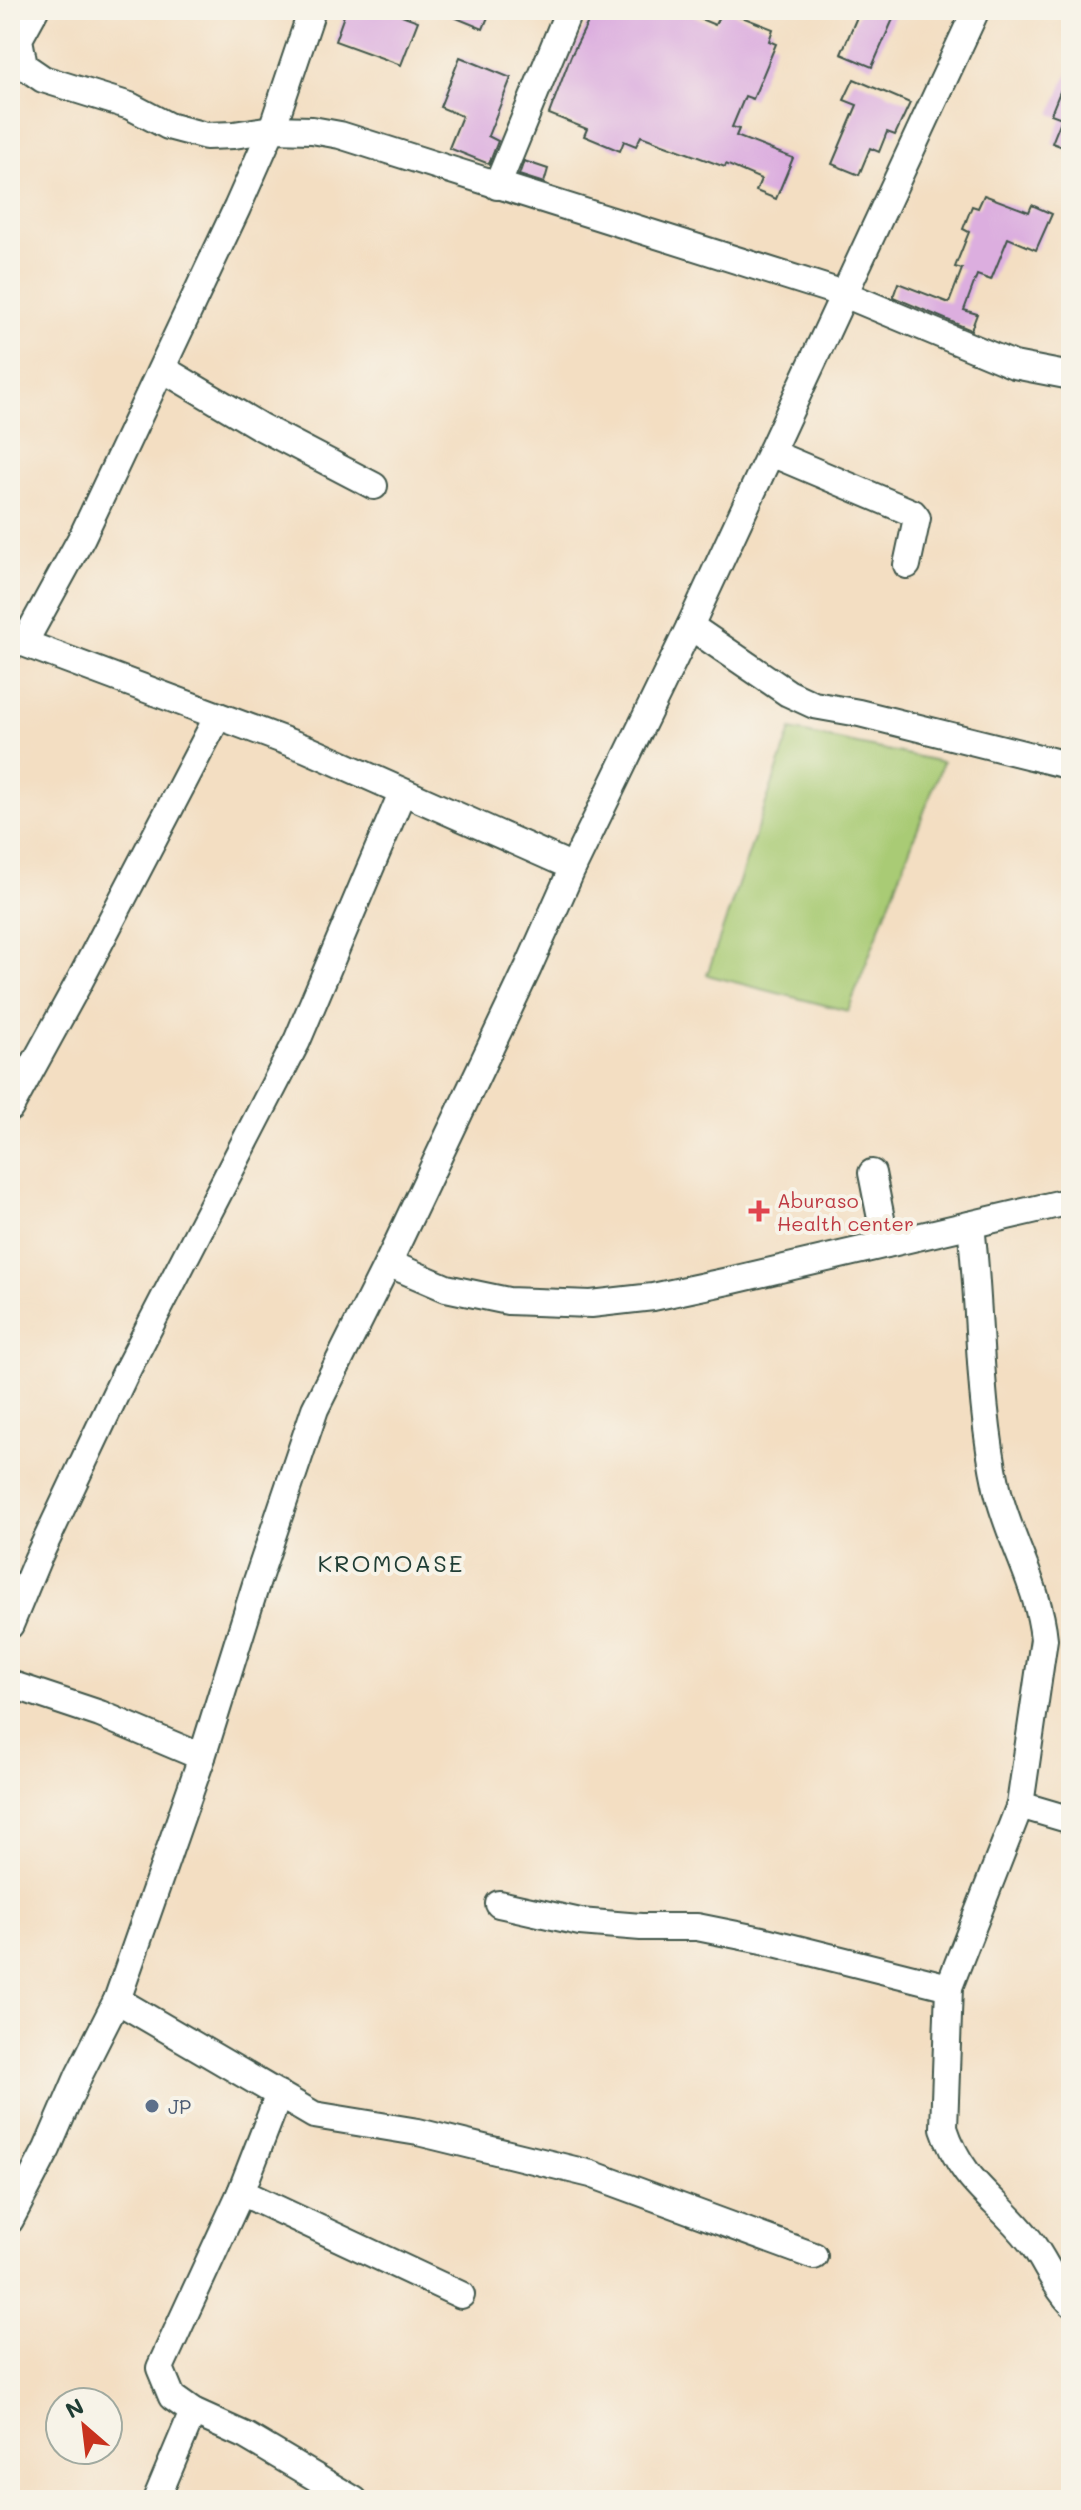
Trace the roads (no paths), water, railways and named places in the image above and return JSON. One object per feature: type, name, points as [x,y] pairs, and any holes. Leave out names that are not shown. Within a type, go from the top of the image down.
[{"type":"street","points":[[35,10],[19,39],[24,66],[43,79],[130,106],[168,126],[206,136],[272,129],[312,130],[340,135],[844,294],[1014,365],[1071,376]]},
{"type":"street","points":[[312,10],[272,129],[163,369],[82,537],[17,640],[307,749],[573,867]]},
{"type":"street","points":[[497,186],[569,10]]},
{"type":"street","points":[[10,2220],[117,2000],[202,1757],[315,1409],[388,1263],[573,867],[690,626],[976,10]]},
{"type":"street","points":[[163,369],[259,426],[374,486]]},
{"type":"street","points":[[771,453],[913,513],[917,518],[907,565]]},
{"type":"street","points":[[690,626],[788,693],[814,705],[859,713],[1071,766]]},
{"type":"street","points":[[10,1108],[20,1065],[77,986],[218,716]]},
{"type":"street","points":[[10,1625],[37,1560],[125,1374],[297,1041],[402,793]]},
{"type":"street","points":[[872,1173],[886,1244]]},
{"type":"street","points":[[388,1263],[446,1288],[508,1301],[591,1304],[653,1297],[720,1283],[1071,1201]]},
{"type":"street","points":[[971,1225],[984,1408],[997,1489],[1036,1594],[1044,1639],[1020,1805],[949,1987],[944,2128],[950,2146],[982,2192],[1033,2243],[1056,2286],[1071,2303]]},
{"type":"street","points":[[10,1684],[100,1714],[202,1757]]},
{"type":"street","points":[[1020,1805],[1071,1820]]},
{"type":"street","points":[[499,1904],[580,1922],[697,1927],[762,1940],[949,1987]]},
{"type":"street","points":[[117,2000],[314,2115],[418,2132],[591,2174],[814,2256]]},
{"type":"street","points":[[279,2094],[241,2192],[160,2368],[172,2397],[193,2412],[246,2436],[354,2500]]},
{"type":"street","points":[[241,2192],[461,2295]]},
{"type":"street","points":[[156,2500],[193,2412]]},
{"type":"place","name":"Aburaso Health center","points":[[759,1211]]},
{"type":"place","name":"JP","points":[[152,2106]]},
{"type":"district","name":"KROMOASE","points":[[391,1562]]}]
